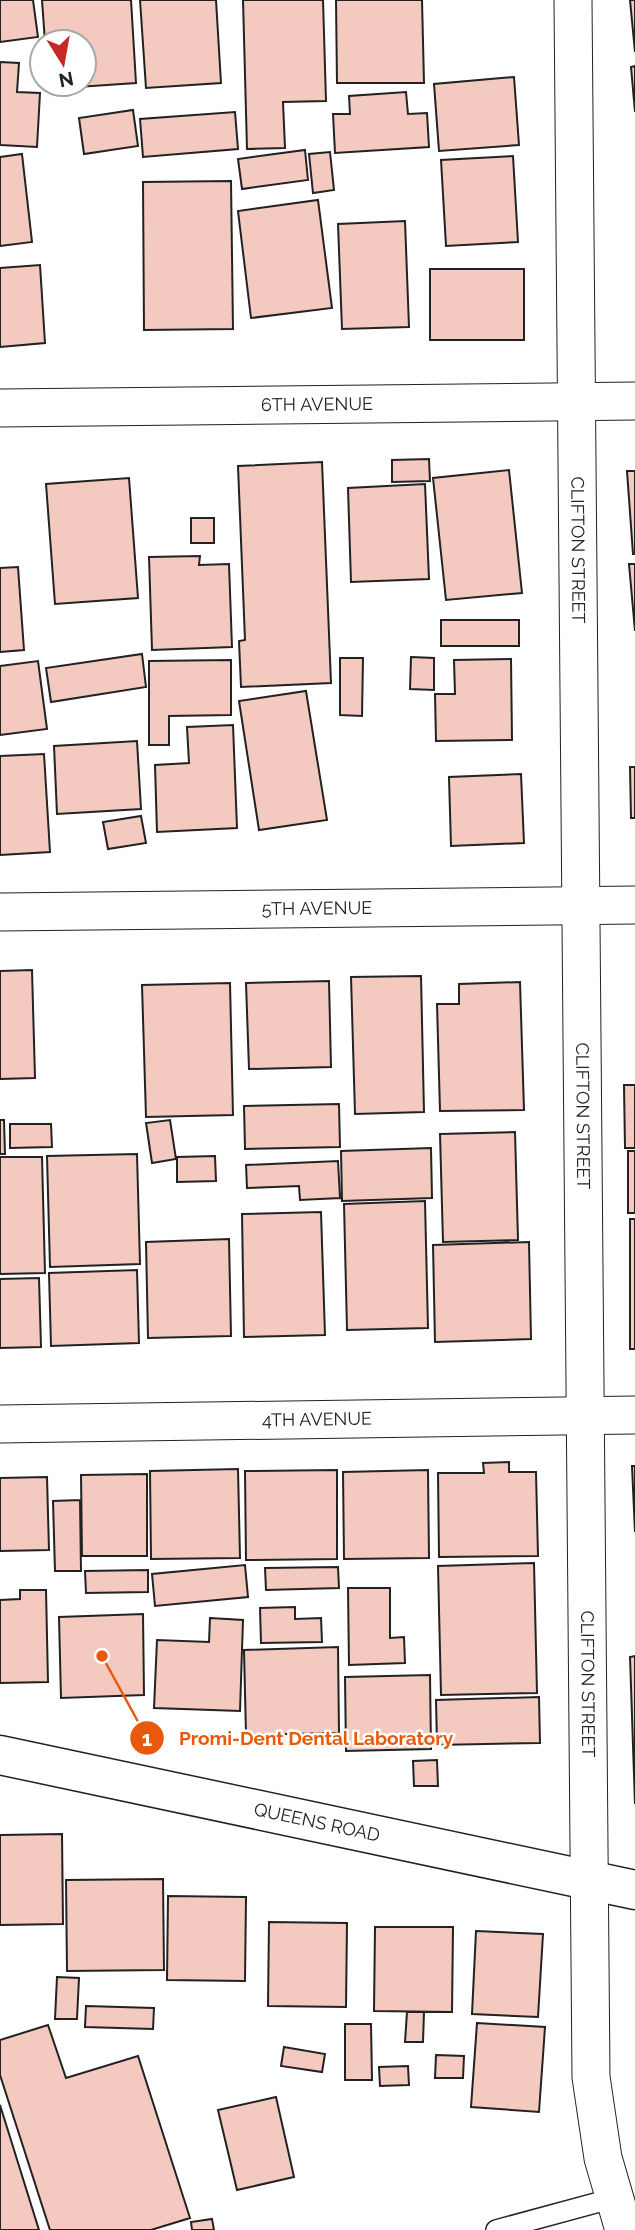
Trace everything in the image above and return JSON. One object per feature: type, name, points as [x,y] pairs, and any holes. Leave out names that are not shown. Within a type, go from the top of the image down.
[{"type":"street","name":"CLIFTON STREET","points":[[573,0],[591,2077],[603,2158],[619,2214]]},
{"type":"street","name":"6TH AVENUE","points":[[0,408],[635,401]]},
{"type":"street","name":"5TH AVENUE","points":[[0,912],[635,905]]},
{"type":"street","name":"4TH AVENUE","points":[[0,1424],[635,1415]]},
{"type":"street","name":"QUEENS ROAD","points":[[0,1755],[635,1890]]},
{"type":"lane","points":[[496,2230],[619,2214]]},
{"type":"building","points":[[0,0],[33,0],[37,28],[28,28],[28,38],[0,42]]},
{"type":"building","points":[[42,0],[131,0],[136,83],[98,86],[98,28],[44,28]]},
{"type":"building","points":[[140,0],[216,0],[221,83],[146,88]]},
{"type":"building","points":[[243,0],[323,0],[326,101],[283,102],[285,148],[247,149]]},
{"type":"building","points":[[336,0],[422,0],[424,83],[337,83]]},
{"type":"building","points":[[630,0],[635,0],[635,52]]},
{"type":"building","points":[[0,62],[19,63],[17,92],[28,92],[28,98],[40,98],[37,147],[0,145]]},
{"type":"building","points":[[635,66],[635,112],[631,67]]},
{"type":"building","points":[[514,77],[519,145],[439,151],[434,84]]},
{"type":"building","points":[[406,92],[408,114],[427,113],[429,147],[335,153],[333,114],[350,114],[349,96]]},
{"type":"building","points":[[133,110],[138,146],[84,154],[79,118]]},
{"type":"building","points":[[235,112],[238,149],[143,157],[140,119]]},
{"type":"building","points":[[305,150],[308,180],[242,189],[238,159]]},
{"type":"building","points":[[330,152],[334,190],[313,193],[309,154]]},
{"type":"building","points":[[22,154],[32,242],[0,246],[0,157]]},
{"type":"building","points":[[513,156],[518,242],[446,246],[441,160]]},
{"type":"building","points":[[231,181],[233,329],[144,330],[143,182]]},
{"type":"building","points":[[318,200],[332,308],[251,318],[238,211]]},
{"type":"building","points":[[405,221],[409,327],[342,329],[338,224]]},
{"type":"building","points":[[40,265],[45,343],[0,347],[0,268]]},
{"type":"building","points":[[430,269],[524,269],[524,340],[430,340]]},
{"type":"building","points":[[429,459],[430,481],[392,482],[392,460]]},
{"type":"building","points":[[322,462],[331,683],[241,687],[239,641],[245,640],[238,466]]},
{"type":"building","points":[[509,470],[522,593],[446,600],[433,478]]},
{"type":"building","points":[[627,471],[635,471],[635,554],[633,554]]},
{"type":"building","points":[[129,478],[138,598],[55,604],[46,484]]},
{"type":"building","points":[[425,484],[429,579],[351,582],[348,488]]},
{"type":"building","points":[[191,518],[214,518],[214,543],[191,543]]},
{"type":"building","points":[[200,556],[199,565],[229,564],[232,647],[152,650],[149,557]]},
{"type":"building","points":[[629,564],[635,564],[635,631]]},
{"type":"building","points":[[18,567],[24,650],[0,652],[0,568]]},
{"type":"building","points":[[441,620],[519,620],[519,646],[441,646]]},
{"type":"building","points":[[142,654],[146,687],[51,702],[46,668]]},
{"type":"building","points":[[411,657],[434,658],[434,690],[410,689]]},
{"type":"building","points":[[340,658],[363,658],[362,716],[340,715]]},
{"type":"building","points":[[511,659],[512,740],[436,741],[435,694],[455,694],[454,660]]},
{"type":"building","points":[[231,660],[231,715],[169,716],[169,745],[149,745],[149,661]]},
{"type":"building","points":[[38,661],[47,729],[0,735],[0,666]]},
{"type":"building","points":[[306,691],[327,820],[259,830],[239,701]]},
{"type":"building","points":[[233,725],[237,828],[157,832],[155,765],[189,763],[187,727]]},
{"type":"building","points":[[137,741],[141,809],[57,814],[54,746]]},
{"type":"building","points":[[44,754],[50,852],[0,855],[0,756]]},
{"type":"building","points":[[630,767],[635,767],[635,818],[631,818]]},
{"type":"building","points":[[521,774],[524,843],[451,846],[449,777]]},
{"type":"building","points":[[141,816],[146,843],[108,849],[103,822]]},
{"type":"building","points":[[32,970],[35,1078],[0,1079],[0,971]]},
{"type":"building","points":[[421,976],[424,1112],[355,1114],[351,977]]},
{"type":"building","points":[[329,981],[331,1067],[249,1069],[246,983]]},
{"type":"building","points":[[520,982],[524,1110],[440,1111],[437,1004],[459,1004],[459,984]]},
{"type":"building","points":[[230,983],[233,1115],[146,1117],[142,985]]},
{"type":"building","points":[[624,1085],[635,1085],[635,1148],[625,1148]]},
{"type":"building","points":[[339,1104],[340,1147],[245,1149],[244,1106]]},
{"type":"building","points":[[0,1120],[4,1120],[5,1154],[0,1154]]},
{"type":"building","points":[[170,1120],[176,1159],[152,1163],[146,1123]]},
{"type":"building","points":[[10,1124],[51,1124],[52,1147],[10,1148]]},
{"type":"building","points":[[515,1132],[518,1240],[443,1242],[440,1134]]},
{"type":"building","points":[[431,1148],[432,1198],[342,1201],[341,1151]]},
{"type":"building","points":[[628,1151],[635,1151],[635,1213],[628,1213]]},
{"type":"building","points":[[137,1154],[140,1264],[50,1267],[47,1156]]},
{"type":"building","points":[[215,1156],[216,1181],[177,1182],[177,1157]]},
{"type":"building","points":[[0,1157],[42,1157],[45,1273],[0,1274]]},
{"type":"building","points":[[338,1161],[340,1198],[300,1200],[299,1186],[247,1188],[246,1165]]},
{"type":"building","points":[[425,1201],[428,1328],[347,1330],[344,1204]]},
{"type":"building","points":[[321,1212],[325,1335],[244,1337],[242,1214]]},
{"type":"building","points":[[630,1219],[635,1219],[635,1349],[630,1349]]},
{"type":"building","points":[[229,1239],[231,1336],[148,1338],[146,1242]]},
{"type":"building","points":[[529,1242],[531,1339],[435,1342],[433,1245]]},
{"type":"building","points":[[137,1270],[139,1343],[51,1346],[49,1273]]},
{"type":"building","points":[[39,1278],[41,1347],[0,1348],[0,1279]]},
{"type":"building","points":[[509,1462],[509,1472],[536,1472],[538,1556],[439,1557],[438,1473],[484,1473],[483,1463]]},
{"type":"building","points":[[632,1466],[635,1466],[635,1532]]},
{"type":"building","points":[[238,1469],[240,1558],[151,1559],[150,1471]]},
{"type":"building","points":[[337,1470],[337,1559],[246,1560],[245,1471]]},
{"type":"building","points":[[428,1470],[429,1558],[344,1559],[343,1472]]},
{"type":"building","points":[[147,1474],[147,1556],[82,1556],[81,1475]]},
{"type":"building","points":[[47,1477],[49,1550],[0,1551],[0,1478]]},
{"type":"building","points":[[80,1500],[81,1571],[55,1571],[53,1501]]},
{"type":"building","points":[[534,1563],[537,1693],[441,1695],[438,1566]]},
{"type":"building","points":[[245,1565],[248,1597],[155,1606],[152,1574]]},
{"type":"building","points":[[338,1567],[339,1588],[266,1590],[265,1568]]},
{"type":"building","points":[[148,1570],[148,1592],[86,1593],[85,1571]]},
{"type":"building","points":[[348,1588],[390,1588],[390,1638],[404,1637],[405,1663],[349,1665]]},
{"type":"building","points":[[20,1590],[46,1590],[48,1682],[0,1683],[0,1600],[20,1599]]},
{"type":"building","points":[[295,1607],[295,1619],[321,1618],[322,1642],[261,1643],[260,1608]]},
{"type":"building","points":[[143,1614],[144,1695],[61,1698],[59,1617]]},
{"type":"building","points":[[210,1618],[243,1620],[240,1711],[154,1708],[157,1640],[209,1642]]},
{"type":"building","points":[[338,1647],[339,1733],[246,1735],[244,1650]]},
{"type":"building","points":[[635,1656],[635,1804],[630,1657]]},
{"type":"building","points":[[430,1675],[431,1749],[346,1751],[345,1677]]},
{"type":"building","points":[[539,1697],[540,1743],[437,1745],[436,1700]]},
{"type":"building","points":[[437,1760],[438,1786],[414,1786],[413,1761]]},
{"type":"building","points":[[62,1834],[63,1924],[0,1925],[0,1835]]},
{"type":"building","points":[[163,1879],[164,1970],[67,1971],[66,1880]]},
{"type":"building","points":[[168,1896],[246,1897],[245,1981],[167,1980]]},
{"type":"building","points":[[269,1922],[347,1923],[346,2007],[268,2006]]},
{"type":"building","points":[[375,1927],[453,1927],[452,2012],[374,2011]]},
{"type":"building","points":[[476,1931],[543,1934],[538,2017],[472,2014]]},
{"type":"building","points":[[57,1977],[79,1978],[77,2019],[55,2019]]},
{"type":"building","points":[[86,2006],[154,2008],[153,2029],[85,2027]]},
{"type":"building","points":[[407,2012],[424,2012],[423,2042],[405,2042]]},
{"type":"building","points":[[477,2023],[545,2027],[539,2112],[471,2107]]},
{"type":"building","points":[[345,2024],[371,2024],[372,2080],[345,2080]]},
{"type":"building","points":[[48,2025],[66,2078],[138,2056],[190,2218],[151,2230],[50,2230],[0,2075],[0,2040]]},
{"type":"building","points":[[284,2047],[325,2054],[322,2072],[281,2066]]},
{"type":"building","points":[[436,2055],[464,2056],[463,2078],[435,2078]]},
{"type":"building","points":[[408,2066],[409,2085],[380,2086],[379,2067]]},
{"type":"building","points":[[276,2097],[294,2177],[237,2190],[218,2110]]},
{"type":"building","points":[[0,2105],[39,2230],[0,2230]]},
{"type":"building","points":[[212,2219],[214,2230],[192,2230],[191,2222]]},
{"type":"place","name":"Promi-Dent Dental Laboratory","points":[[102,1656]]}]
